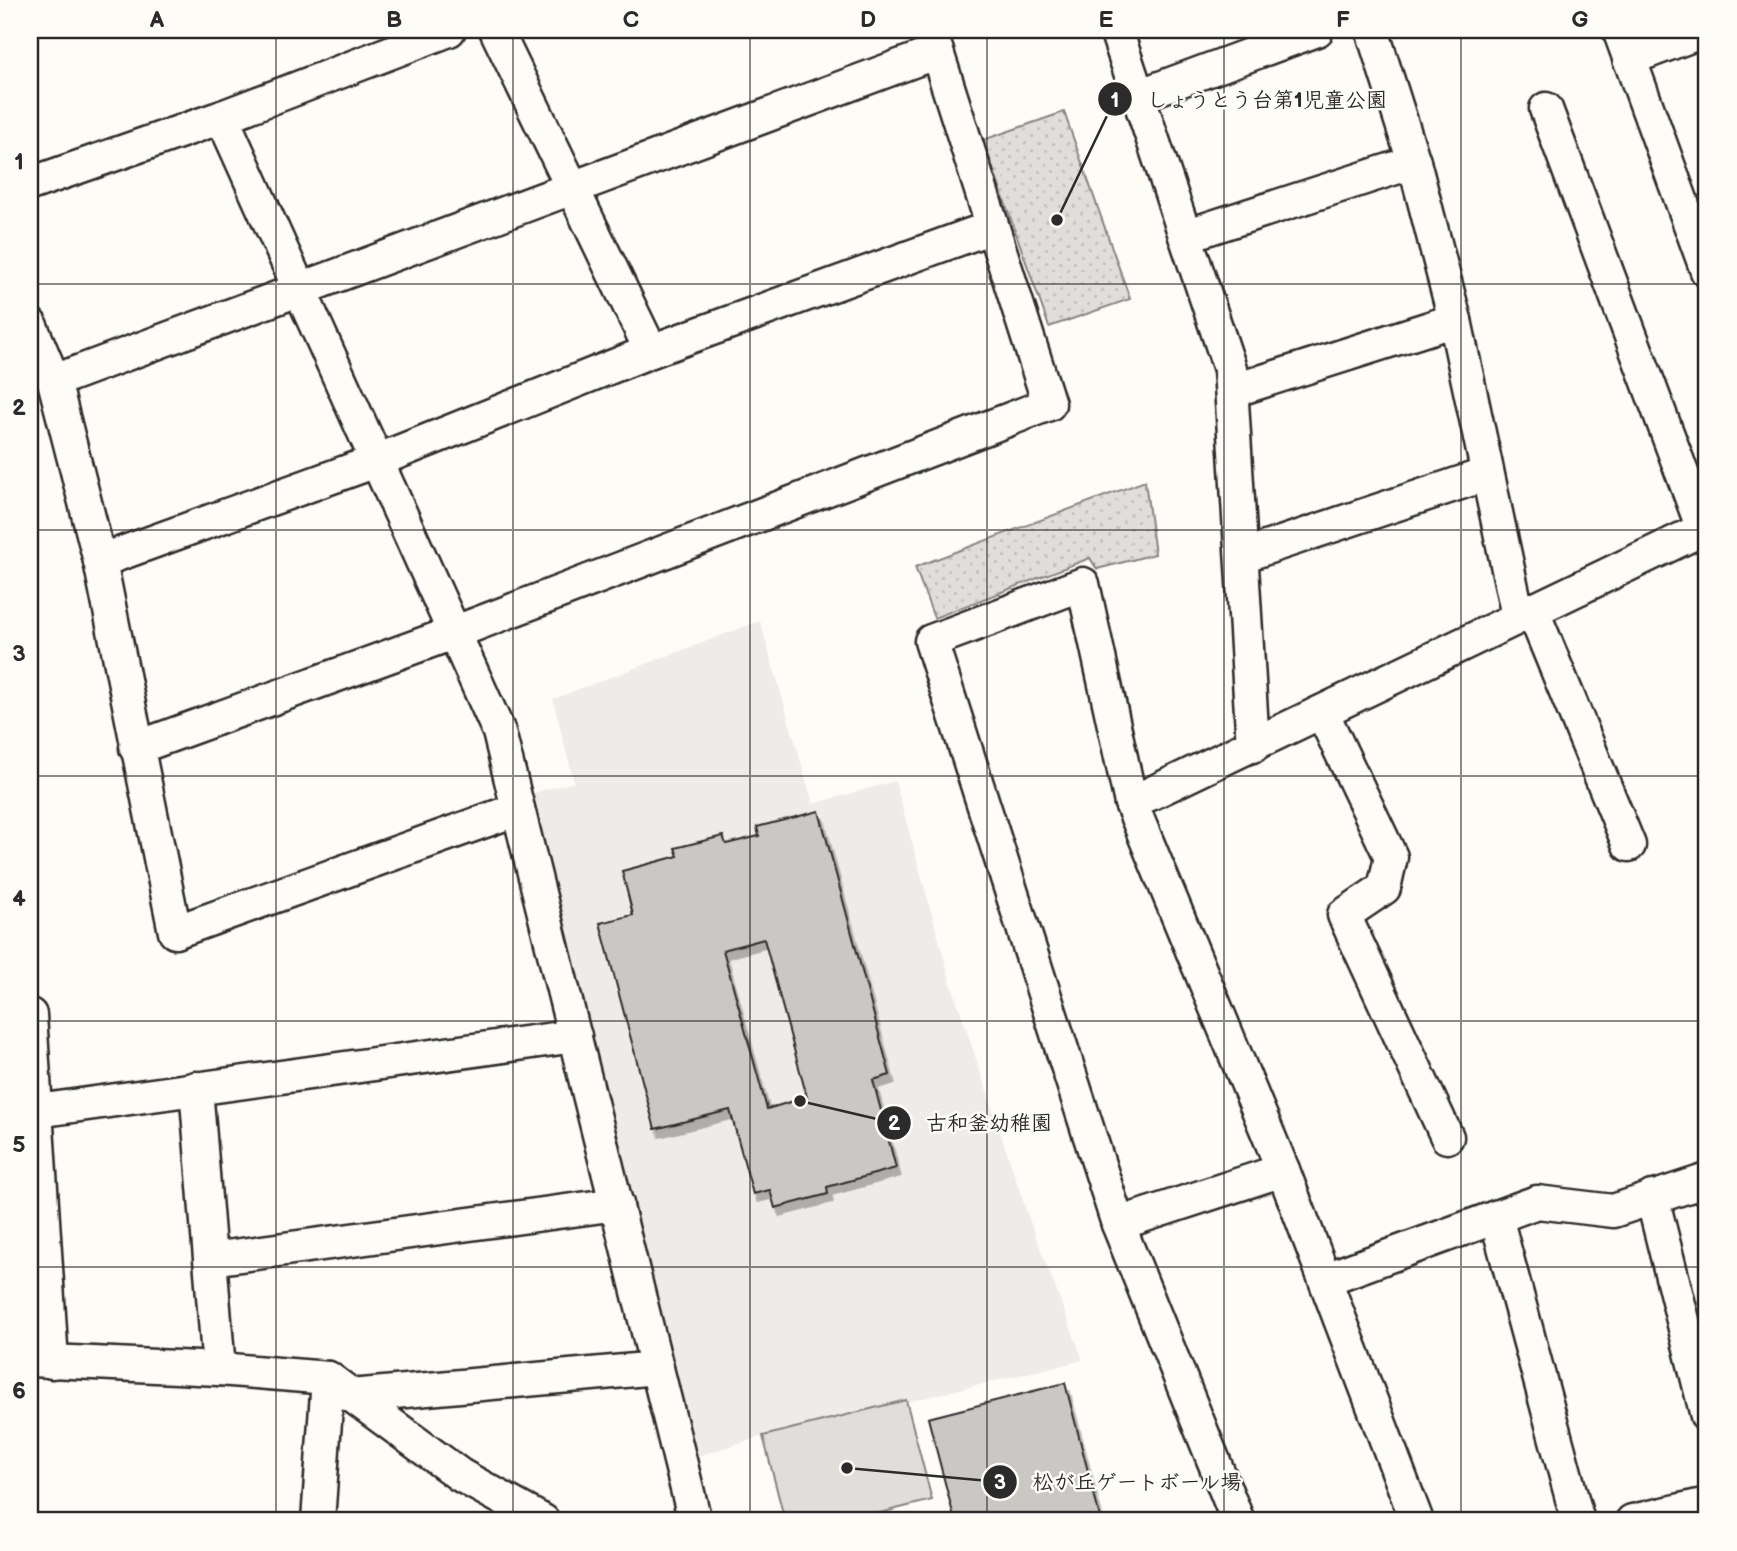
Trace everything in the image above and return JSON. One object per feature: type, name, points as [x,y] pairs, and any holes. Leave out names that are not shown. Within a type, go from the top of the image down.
[{"type":"street","points":[[33,174],[222,117],[449,30]]},
{"type":"street","points":[[495,30],[651,351]]},
{"type":"street","points":[[1116,30],[1230,369],[1253,746]]},
{"type":"street","points":[[1138,96],[1317,30]]},
{"type":"street","points":[[1372,30],[1414,162],[1455,320],[1487,474],[1525,613],[1629,845]]},
{"type":"street","points":[[1619,30],[1707,271]]},
{"type":"street","points":[[1629,59],[1706,30]]},
{"type":"street","points":[[54,382],[574,188],[934,41],[1049,404],[453,633],[136,748]]},
{"type":"street","points":[[1131,803],[1705,528],[1546,109]]},
{"type":"street","points":[[222,117],[499,732],[695,1521]]},
{"type":"street","points":[[1185,236],[1414,162]]},
{"type":"street","points":[[100,561],[376,461],[651,351],[992,227]]},
{"type":"street","points":[[1232,391],[1455,320]]},
{"type":"street","points":[[30,324],[54,382],[100,561],[175,932],[518,809]]},
{"type":"street","points":[[1242,556],[1487,474]]},
{"type":"street","points":[[1238,1521],[1118,1224],[931,640],[1083,583],[1131,803],[1283,1170],[1417,1521]]},
{"type":"street","points":[[1322,712],[1391,857],[1384,888],[1344,915],[1447,1137]]},
{"type":"street","points":[[30,1015],[41,1361],[219,1369],[340,1387],[657,1368]]},
{"type":"street","points":[[33,1111],[575,1036]]},
{"type":"street","points":[[196,1088],[219,1369]]},
{"type":"street","points":[[1118,1224],[1283,1170]]},
{"type":"street","points":[[1326,1279],[1537,1202],[1613,1211],[1707,1180]]},
{"type":"street","points":[[1652,1197],[1707,1416]]},
{"type":"street","points":[[211,1259],[617,1204]]},
{"type":"street","points":[[1496,1217],[1578,1521]]},
{"type":"street","points":[[318,1521],[340,1387]]},
{"type":"street","points":[[340,1387],[460,1475],[543,1521]]},
{"type":"street","points":[[1632,1521],[1707,1504]]},
{"type":"shaded area","points":[[1064,112],[1130,299],[1049,327],[983,140]]},
{"type":"shaded area","points":[[1145,481],[1155,554],[1097,569],[1090,558],[934,618],[915,567]]},
{"type":"shaded area","points":[[760,621],[813,804],[895,781],[951,983],[1029,1219],[1083,1360],[763,1436],[698,1456],[533,793],[574,782],[553,699]]},
{"type":"shaded area","points":[[906,1400],[932,1500],[848,1521],[785,1521],[763,1436]]},
{"type":"building","points":[[819,811],[890,1075],[873,1080],[896,1168],[827,1187],[828,1194],[775,1208],[770,1190],[753,1194],[730,1110],[655,1129],[600,923],[633,915],[622,871],[678,856],[675,848],[723,836],[726,844],[759,836],[757,827]],"holes":[[[764,939],[807,1097],[767,1109],[723,950]]]},
{"type":"building","points":[[1065,1383],[1101,1521],[998,1521],[996,1516],[974,1521],[955,1521],[928,1418]]},
{"type":"place","name":"しょうとう台第1児童公園","points":[[1057,220]]},
{"type":"place","name":"古和釜幼稚園","points":[[800,1101]]},
{"type":"place","name":"松が丘ゲートボール場","points":[[847,1468]]}]
